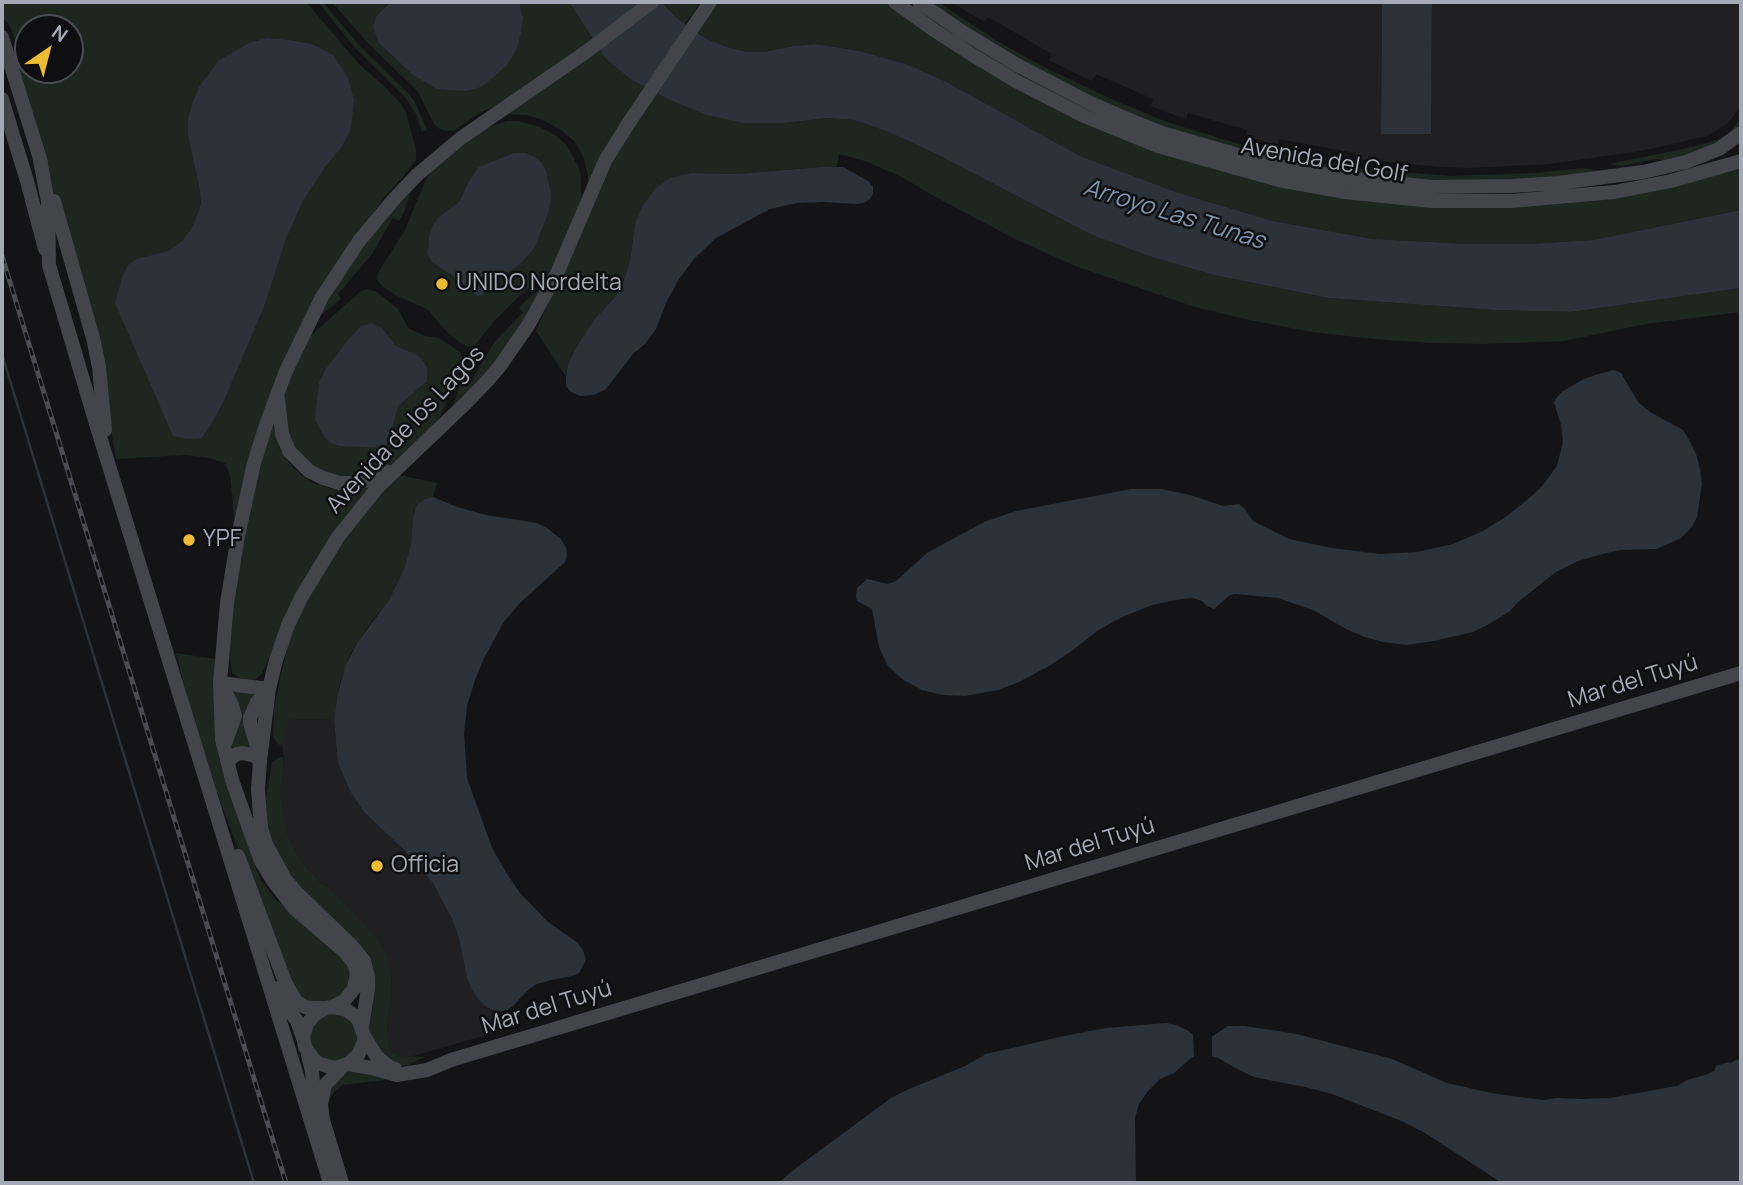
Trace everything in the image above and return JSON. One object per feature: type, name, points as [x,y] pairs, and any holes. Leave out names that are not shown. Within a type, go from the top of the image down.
[{"type":"street","points":[[451,1060],[427,1070],[397,1075],[372,1068],[345,1065],[327,1067],[309,1054],[304,1045],[304,1030],[310,1018],[344,1001],[354,989],[356,974],[354,963],[345,952],[295,909],[272,881],[257,851],[225,755],[221,728],[220,683],[227,603],[238,537],[254,463],[277,394],[322,297],[359,241],[395,198],[461,138],[586,52],[652,2]]},
{"type":"street","name":"Avenida de los Lagos","points":[[363,1031],[368,988],[364,961],[285,879],[266,844],[261,828],[260,764],[269,689],[276,660],[288,625],[307,587],[338,537],[378,487],[489,379],[529,324],[558,271],[606,161],[638,108],[710,2]]},
{"type":"street","name":"Avenida del Golf","points":[[895,2],[982,60],[1084,116],[1158,146],[1279,180],[1345,192],[1432,201],[1511,201],[1614,192],[1671,181],[1741,161]]},
{"type":"street","name":"Avenida del Golf","points":[[919,2],[1017,65],[1132,121],[1163,133],[1282,167],[1346,178],[1432,187],[1559,183],[1643,172],[1686,162],[1719,149],[1741,133]]},
{"type":"street","points":[[2,37],[59,215],[86,313],[99,367],[104,426],[123,510]]},
{"type":"street","points":[[2,103],[97,427],[330,1183]]},
{"type":"street","points":[[39,155],[48,202],[49,265]]},
{"type":"street","points":[[27,181],[49,234],[64,254],[86,313]]},
{"type":"street","points":[[277,394],[281,427],[289,450],[309,471],[339,483],[354,483],[398,467]]},
{"type":"street","name":"Mar del Tuyú","points":[[451,1060],[1741,673]]},
{"type":"street","points":[[220,683],[269,689]]},
{"type":"street","points":[[225,755],[243,753],[255,756],[260,764],[249,784],[232,780]]},
{"type":"street","points":[[198,758],[291,993],[297,1002],[313,1008],[329,1007],[350,1012],[383,1063],[395,1069],[403,1070],[451,1060]]},
{"type":"street","points":[[224,838],[249,901],[277,987],[297,1021],[313,1071],[315,1123],[320,1149]]},
{"type":"street","points":[[342,1183],[323,1120],[321,1104],[325,1085],[354,1060],[362,1049],[363,1031]]},
{"type":"shaded area","points":[[2,2],[306,2],[360,65],[401,104],[406,113],[416,149],[416,160],[386,195],[329,276],[235,524],[230,475],[225,463],[186,455],[116,459],[91,313],[21,84],[84,84],[84,14],[14,14],[14,39],[10,26],[2,17]],"holes":[[[268,38],[312,44],[341,148],[303,201],[286,239],[264,307],[224,401],[202,438],[154,256],[168,251],[182,241],[191,229],[201,203],[188,136]]]},
{"type":"shaded area","points":[[318,2],[323,2],[358,44],[409,94],[427,130],[422,132],[416,114],[405,97],[354,47]]},
{"type":"shaded area","points":[[332,2],[390,2],[384,7],[523,17],[519,2],[569,2],[593,39],[508,101],[479,113],[455,130],[445,131],[434,124],[418,92],[366,41]]},
{"type":"shaded area","points":[[661,2],[701,2],[685,24]]},
{"type":"shaded area","points":[[713,2],[886,2],[931,34],[1027,91],[1286,187],[1506,206],[1741,163],[1741,210],[1593,240],[1529,244],[1373,239],[1273,221],[1176,192],[1080,156],[947,82],[906,64],[860,51],[816,44],[764,52],[747,52],[727,47],[707,39],[697,31]]},
{"type":"shaded area","points":[[927,2],[938,2],[997,41],[1116,101],[1167,122],[1284,155],[1326,164],[1450,176],[1583,168],[1610,172],[1537,180],[1450,182],[1405,179],[1285,162],[1165,128],[1114,107],[1043,73]]},
{"type":"shaded area","points":[[951,2],[1382,2],[1381,134],[1431,134],[1432,2],[1741,2],[1741,106],[1728,123],[1707,136],[1641,151],[1549,164],[1470,168],[1354,159],[1355,153],[1279,139],[1278,145],[1246,137],[1247,130],[1188,113],[1186,119],[1151,106],[1153,99],[1096,74],[1092,81],[1083,77],[1049,60],[1052,54],[988,17],[984,22]]},
{"type":"shaded area","points":[[599,48],[645,86],[588,184],[583,156],[574,141],[543,120],[527,115],[508,114]]},
{"type":"shaded area","points":[[656,93],[784,123],[828,118],[854,120],[891,133],[938,155],[1092,235],[1152,257],[1214,275],[1328,298],[1495,310],[1571,312],[1741,288],[1741,312],[1646,324],[1564,341],[1431,343],[1312,332],[1195,307],[1075,266],[1013,238],[902,177],[865,161],[839,154],[837,167],[736,174],[692,173],[635,224],[630,261],[623,283],[616,296],[593,321],[574,351],[566,377],[536,331],[610,164]]},
{"type":"shaded area","points":[[1741,118],[1741,122],[1729,137],[1713,148],[1668,161],[1656,159],[1622,166],[1609,164],[1710,142],[1729,133]]},
{"type":"shaded area","points":[[507,121],[519,121],[540,127],[558,137],[567,146],[581,176],[581,199],[559,258],[548,273],[509,306],[475,345],[468,347],[448,333],[427,309],[397,296],[383,287],[377,277],[405,230],[426,179],[433,170],[483,129]]},
{"type":"shaded area","points":[[412,190],[399,221],[393,218],[372,254],[338,294],[341,299],[317,318],[360,251],[385,218]]},
{"type":"shaded area","points":[[544,286],[525,320],[486,374],[450,414],[460,385],[467,387],[494,343],[523,312],[519,308]]},
{"type":"shaded area","points":[[367,289],[377,292],[398,309],[408,328],[425,336],[439,338],[460,352],[464,362],[436,427],[388,467],[356,479],[327,475],[302,460],[287,435],[283,408],[290,380],[309,337],[360,292]]},
{"type":"shaded area","points":[[270,427],[274,428],[280,450],[293,468],[312,483],[332,489],[354,491],[372,485],[296,593],[262,674],[254,680],[240,678],[232,673],[229,644],[233,602],[254,486]]},
{"type":"shaded area","points":[[399,475],[437,483],[433,497],[425,499],[414,511],[411,545],[404,569],[389,600],[351,653],[341,679],[334,720],[290,719],[283,744],[279,745],[273,737],[274,710],[290,636],[316,579],[364,511]]},
{"type":"shaded area","points":[[176,653],[216,659],[220,762],[260,879],[277,901],[285,905],[346,962],[351,976],[343,999],[315,1006],[296,995],[200,747]]},
{"type":"shaded area","points":[[234,689],[255,691],[254,751],[230,753],[231,695]]},
{"type":"shaded area","points":[[290,719],[334,720],[338,763],[350,791],[364,812],[406,852],[433,883],[459,938],[467,978],[487,1008],[499,1012],[501,1031],[413,1056],[401,1056],[390,1051],[387,1027],[392,991],[391,976],[353,911],[308,869],[286,830],[280,792],[284,768],[282,741]]},
{"type":"shaded area","points":[[283,757],[284,768],[280,792],[286,830],[296,852],[322,884],[354,912],[374,935],[387,957],[392,991],[387,1026],[390,1051],[401,1056],[425,1057],[406,1066],[392,1066],[372,1039],[368,1025],[373,991],[288,872],[274,845],[267,827],[266,799],[272,762]]},
{"type":"shaded area","points":[[334,1012],[351,1020],[359,1037],[351,1054],[334,1062],[317,1054],[309,1037],[317,1020]]},
{"type":"shaded area","points":[[354,1070],[393,1079],[343,1085],[333,1093],[327,1104],[331,1086],[344,1073]]},
{"type":"water","points":[[390,2],[519,2],[523,17],[517,48],[508,64],[481,87],[467,91],[437,89],[413,75],[379,43],[373,27],[376,17]]},
{"type":"water","name":"Arroyo Las Tunas","points":[[569,2],[661,2],[678,19],[707,39],[747,52],[816,44],[860,51],[906,64],[947,82],[1080,156],[1176,192],[1273,221],[1373,239],[1469,244],[1593,240],[1741,210],[1741,288],[1571,312],[1495,310],[1328,298],[1214,275],[1152,257],[1092,235],[938,155],[891,133],[854,120],[828,118],[784,123],[744,123],[707,115],[670,100],[632,80],[606,59]]},
{"type":"water","points":[[1382,2],[1432,2],[1431,134],[1381,134]]},
{"type":"water","points":[[268,38],[312,44],[333,55],[348,78],[354,100],[351,129],[341,148],[303,201],[286,239],[264,307],[212,423],[202,438],[173,436],[115,303],[128,265],[137,259],[168,251],[182,241],[198,213],[200,191],[188,136],[188,119],[199,87],[219,60],[249,43]]},
{"type":"water","points":[[514,153],[525,153],[541,162],[551,194],[549,211],[535,247],[520,264],[497,280],[482,295],[477,296],[457,278],[433,263],[427,252],[429,236],[438,218],[460,201],[479,167]]},
{"type":"water","points":[[843,167],[868,181],[873,187],[873,194],[864,203],[797,203],[770,209],[716,238],[694,259],[679,279],[656,329],[606,389],[594,395],[580,396],[571,392],[566,386],[568,365],[593,321],[616,296],[623,283],[630,261],[635,224],[642,207],[656,188],[670,178],[692,173],[736,174]]},
{"type":"water","points":[[372,323],[382,328],[396,346],[417,355],[423,361],[427,367],[427,381],[398,406],[389,441],[382,448],[340,446],[325,438],[315,419],[319,383],[325,370],[348,340],[361,326]]},
{"type":"water","points":[[1614,370],[1621,373],[1638,402],[1650,412],[1683,430],[1696,454],[1702,484],[1697,517],[1692,527],[1681,538],[1657,549],[1621,550],[1578,561],[1556,572],[1510,611],[1473,632],[1406,645],[1365,637],[1313,610],[1278,598],[1235,594],[1214,609],[1193,598],[1181,599],[1152,605],[1120,618],[1097,631],[1051,665],[1019,682],[998,690],[965,696],[943,695],[922,690],[902,679],[888,666],[879,647],[872,609],[857,601],[857,588],[867,579],[888,584],[896,581],[927,553],[984,522],[1016,511],[1131,489],[1162,489],[1223,506],[1239,504],[1253,521],[1289,539],[1332,548],[1380,554],[1417,552],[1453,544],[1483,531],[1507,516],[1543,485],[1557,466],[1563,442],[1554,402],[1557,397],[1584,379]]},
{"type":"water","points":[[433,497],[486,515],[537,523],[561,539],[566,548],[565,562],[519,604],[503,623],[475,680],[467,706],[464,733],[467,778],[492,848],[520,893],[548,922],[578,943],[586,960],[579,973],[537,984],[514,1005],[499,1012],[488,1008],[472,990],[459,938],[433,883],[406,852],[364,812],[350,791],[338,763],[334,720],[345,667],[357,643],[389,600],[404,569],[417,505]]},
{"type":"water","points":[[1166,1023],[1187,1030],[1197,1038],[1210,1038],[1228,1026],[1297,1034],[1392,1059],[1447,1083],[1496,1094],[1543,1100],[1610,1098],[1677,1086],[1708,1074],[1715,1070],[1716,1066],[1741,1058],[1741,1183],[1502,1183],[1404,1122],[1332,1094],[1254,1077],[1218,1058],[1196,1056],[1174,1073],[1160,1079],[1139,1104],[1135,1118],[1136,1183],[778,1183],[891,1098],[986,1054],[1106,1028]]},
{"type":"pier","points":[[1193,1035],[1212,1035],[1212,1057],[1194,1057]]},
{"type":"waterway","points":[[2,354],[254,1183]]},
{"type":"railway","points":[[2,256],[286,1183]]},
{"type":"place","name":"UNIDO Nordelta","points":[[442,284]]},
{"type":"place","name":"YPF","points":[[189,540]]},
{"type":"place","name":"Officia","points":[[377,866]]}]
